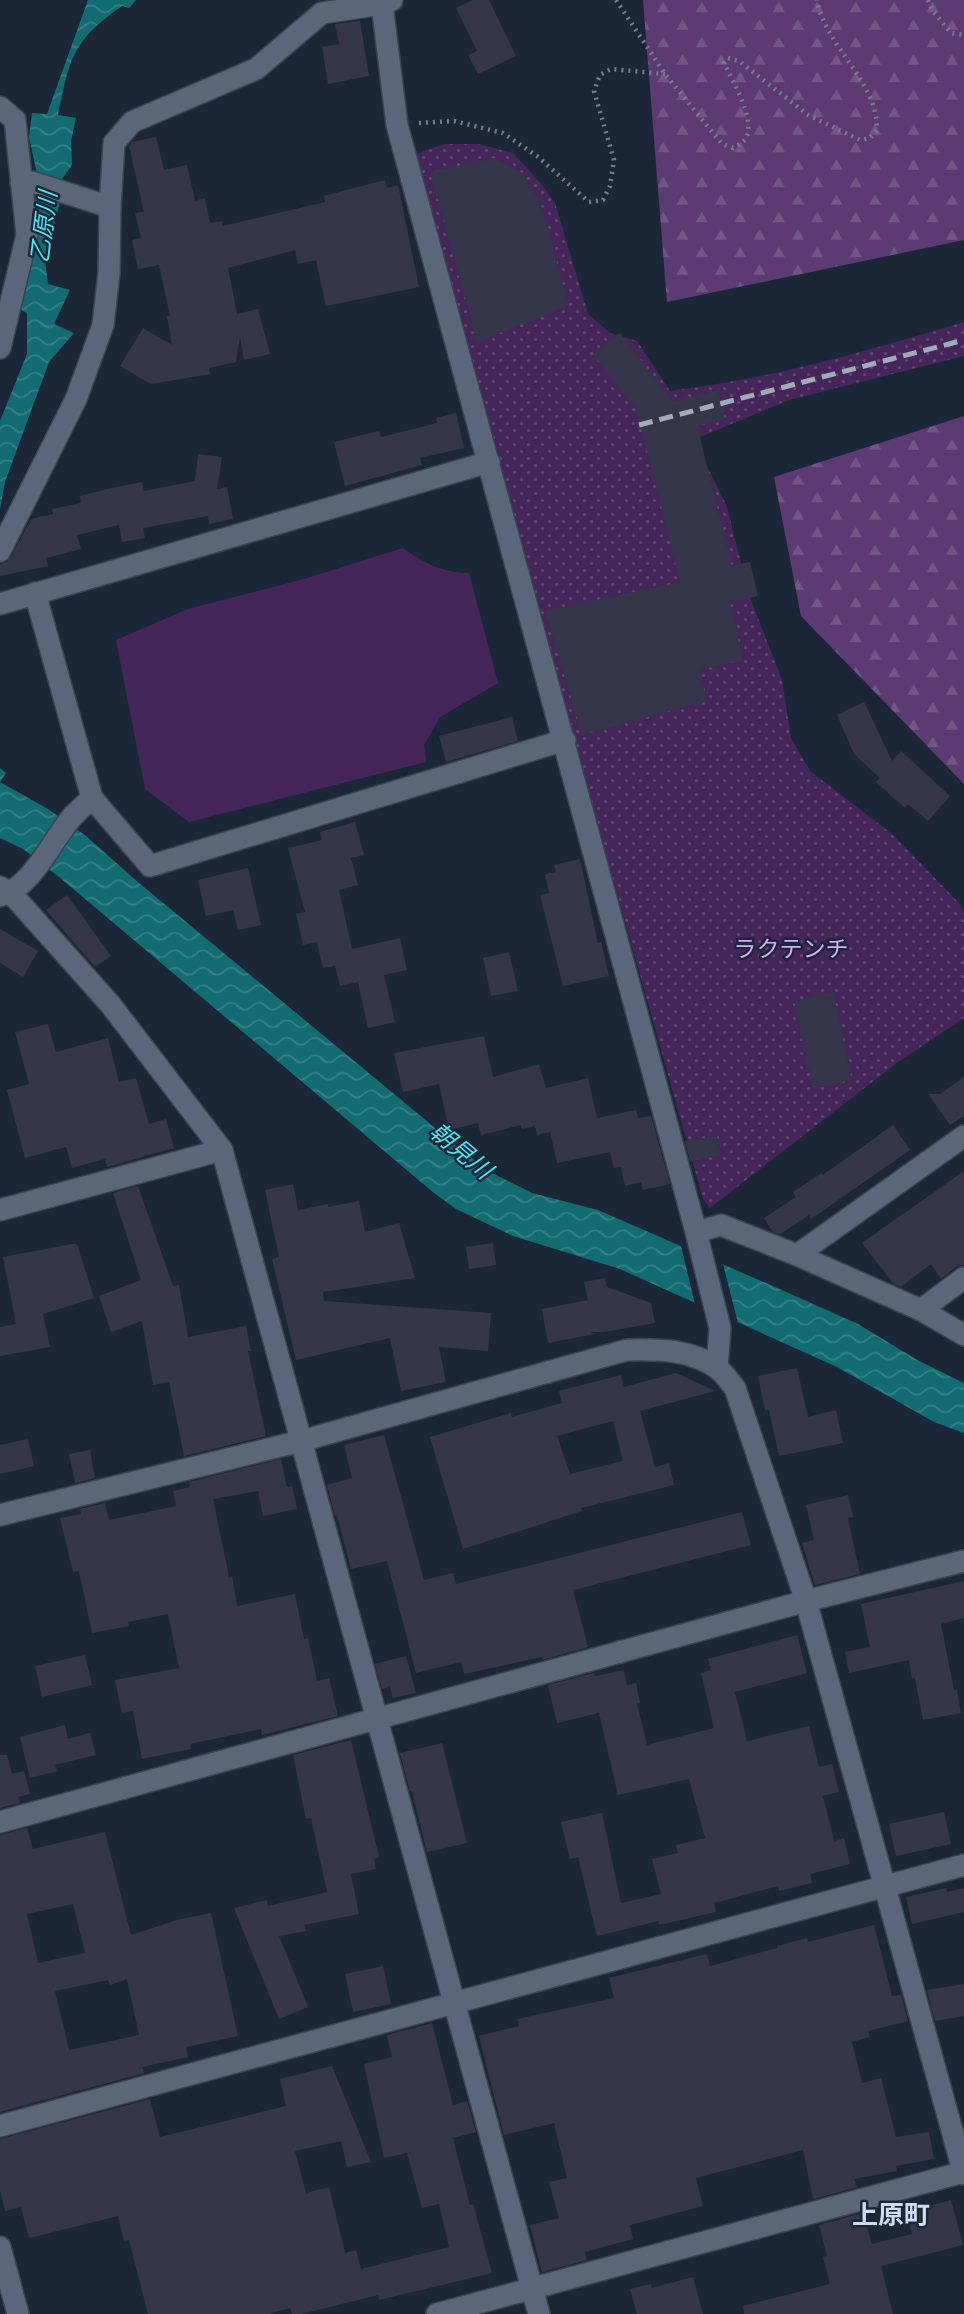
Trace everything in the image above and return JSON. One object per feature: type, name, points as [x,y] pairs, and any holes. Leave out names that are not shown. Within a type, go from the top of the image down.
[{"type":"street","points":[[0,551],[76,399],[103,325],[109,272],[114,143],[132,122],[256,69],[321,13],[387,2],[397,125],[696,1232],[720,1328],[717,1368]]},
{"type":"street","points":[[0,107],[15,120],[26,183],[27,235],[0,348]]},
{"type":"street","points":[[26,183],[110,207]]},
{"type":"street","points":[[0,604],[489,462]]},
{"type":"street","points":[[35,593],[92,798],[150,866],[565,740]]},
{"type":"street","points":[[92,798],[7,891],[110,1004],[222,1150],[538,2314]]},
{"type":"street","points":[[796,1255],[964,1136]]},
{"type":"street","points":[[0,1210],[222,1150]]},
{"type":"street","points":[[696,1232],[720,1225],[921,1310],[964,1335]]},
{"type":"street","points":[[921,1310],[964,1278]]},
{"type":"street","points":[[0,1515],[301,1441],[627,1350],[660,1349],[696,1358],[717,1368],[735,1388],[806,1601],[964,2173],[437,2314]]},
{"type":"street","points":[[0,1822],[377,1721],[806,1601],[964,1561]]},
{"type":"street","points":[[0,2126],[964,1865]]},
{"type":"street","points":[[0,2247],[18,2314]]},
{"type":"path","points":[[616,0],[665,74],[722,144],[733,148],[746,140],[750,128],[744,107],[724,64],[728,58],[740,61],[808,116],[860,140],[870,138],[877,130],[877,114],[866,90],[830,33],[817,0]]},
{"type":"path","points":[[928,0],[932,10],[951,33],[964,35]]},
{"type":"path","points":[[397,125],[454,121],[503,133],[537,156],[589,202],[603,200],[610,186],[614,160],[594,91],[600,75],[611,69],[665,74]]},
{"type":"green space","points":[[643,0],[964,0],[964,240],[667,302]]},
{"type":"green space","name":"ラクテンチ","points":[[444,144],[478,144],[513,153],[555,203],[588,314],[610,333],[637,341],[670,391],[782,372],[964,322],[964,356],[789,400],[700,437],[701,454],[727,507],[749,595],[782,680],[791,738],[810,771],[892,834],[959,903],[964,913],[964,1018],[898,1062],[710,1208],[703,1199],[413,155]]},
{"type":"green space","points":[[964,416],[964,784],[801,616],[774,477]]},
{"type":"green space","points":[[403,548],[434,566],[469,573],[498,683],[440,717],[424,745],[426,762],[189,822],[145,789],[116,640],[188,609],[304,579]]},
{"type":"water","name":"乙原川","points":[[88,0],[136,0],[129,8],[122,6],[105,18],[83,41],[66,79],[58,115],[76,118],[71,141],[72,165],[62,179],[60,202],[45,260],[48,284],[70,290],[54,324],[74,333],[49,362],[5,482],[0,509],[0,421],[27,354],[27,313],[18,308],[37,174],[29,137],[32,113],[47,114]]},
{"type":"water","points":[[0,768],[6,773],[0,782]]},
{"type":"water","name":"朝見川","points":[[0,782],[48,809],[86,836],[139,883],[486,1170],[532,1193],[598,1210],[858,1324],[919,1361],[964,1383],[964,1433],[934,1422],[837,1367],[620,1269],[513,1236],[456,1209],[59,877],[23,849],[0,838]]},
{"type":"pier","points":[[680,1242],[722,1260],[739,1327],[696,1308]]},
{"type":"building","points":[[473,0],[489,0],[516,56],[478,74],[468,55],[477,51],[456,8]]},
{"type":"building","points":[[360,21],[369,76],[328,84],[322,47],[339,44],[335,24]]},
{"type":"building","points":[[156,137],[164,170],[187,165],[195,201],[205,198],[210,223],[222,221],[223,226],[325,202],[324,196],[385,180],[387,188],[398,185],[419,287],[326,306],[316,260],[298,264],[295,250],[228,268],[237,314],[258,309],[270,354],[244,360],[240,337],[236,362],[209,368],[210,374],[151,384],[120,366],[143,328],[172,345],[167,316],[170,316],[159,265],[138,269],[132,240],[141,238],[135,213],[144,212],[129,146],[132,142]]},
{"type":"building","points":[[494,158],[523,174],[541,205],[569,306],[477,342],[430,172]]},
{"type":"building","points":[[620,333],[673,402],[718,390],[725,419],[697,426],[732,566],[750,562],[758,596],[730,602],[743,660],[699,670],[707,701],[582,735],[545,611],[680,582],[637,411],[593,354]]},
{"type":"building","points":[[456,413],[464,448],[420,458],[422,465],[345,486],[334,442],[379,431],[381,437],[437,423],[436,418]]},
{"type":"building","points":[[198,454],[222,457],[217,489],[227,487],[233,519],[209,524],[208,516],[143,528],[145,538],[122,542],[119,525],[77,535],[81,549],[46,558],[48,566],[0,576],[0,564],[11,557],[31,519],[53,514],[52,509],[81,503],[80,496],[112,488],[142,482],[144,491],[195,481]]},
{"type":"building","points":[[864,702],[892,761],[901,751],[950,796],[928,821],[908,804],[905,808],[876,782],[880,778],[854,754],[837,715]]},
{"type":"building","points":[[512,717],[518,741],[446,762],[439,736]]},
{"type":"building","points":[[355,822],[364,855],[351,858],[358,885],[339,890],[352,949],[400,938],[407,970],[384,975],[395,1022],[368,1028],[358,982],[340,986],[335,966],[323,968],[317,942],[303,945],[296,914],[305,912],[288,848],[322,840],[320,832]]},
{"type":"building","points":[[580,859],[598,943],[601,942],[609,976],[563,986],[540,895],[549,893],[545,874],[556,872],[554,865]]},
{"type":"building","points":[[248,868],[261,925],[238,930],[233,910],[206,916],[198,880]]},
{"type":"building","points":[[67,895],[111,956],[95,967],[46,910]]},
{"type":"building","points":[[0,929],[38,951],[23,977],[0,963]]},
{"type":"building","points":[[509,952],[518,991],[491,996],[483,958]]},
{"type":"building","points":[[833,992],[852,1080],[813,1088],[794,1001]]},
{"type":"building","points":[[48,1024],[56,1052],[108,1038],[119,1082],[136,1078],[149,1124],[166,1119],[174,1148],[107,1167],[105,1159],[72,1168],[66,1147],[25,1158],[7,1090],[29,1084],[15,1032]]},
{"type":"building","points":[[484,1036],[493,1077],[539,1064],[546,1088],[588,1078],[597,1118],[636,1110],[638,1118],[651,1116],[670,1184],[643,1190],[641,1182],[625,1186],[621,1167],[614,1168],[610,1152],[557,1163],[550,1132],[537,1135],[535,1126],[522,1129],[521,1125],[481,1135],[478,1123],[449,1130],[439,1084],[403,1092],[394,1053]]},
{"type":"building","points":[[964,1077],[964,1116],[950,1125],[928,1094],[940,1094]]},
{"type":"building","points":[[893,1125],[910,1150],[811,1219],[809,1215],[780,1234],[773,1232],[764,1218],[796,1197],[793,1192],[822,1173],[823,1175]]},
{"type":"building","points":[[717,1136],[720,1156],[690,1161],[685,1141]]},
{"type":"building","points":[[964,1171],[964,1265],[956,1267],[941,1279],[931,1264],[901,1287],[893,1283],[862,1243]]},
{"type":"building","points":[[293,1184],[298,1210],[359,1201],[365,1232],[399,1223],[415,1278],[323,1292],[324,1301],[491,1313],[488,1351],[439,1347],[446,1382],[401,1391],[390,1338],[296,1360],[272,1259],[279,1257],[265,1190]]},
{"type":"building","points":[[138,1186],[173,1286],[179,1285],[188,1337],[246,1326],[251,1351],[248,1351],[266,1436],[184,1456],[169,1382],[153,1385],[142,1321],[111,1332],[99,1296],[141,1280],[113,1193]]},
{"type":"building","points":[[493,1243],[496,1265],[469,1269],[466,1247]]},
{"type":"building","points":[[77,1244],[94,1298],[43,1314],[50,1347],[0,1356],[0,1327],[16,1324],[3,1257]]},
{"type":"building","points":[[605,1278],[607,1287],[651,1303],[655,1323],[590,1332],[594,1334],[548,1343],[542,1309],[588,1300],[584,1282]]},
{"type":"building","points":[[797,1368],[808,1417],[836,1410],[843,1443],[779,1456],[758,1376]]},
{"type":"building","points":[[676,1373],[715,1391],[640,1411],[655,1467],[669,1463],[674,1485],[581,1508],[582,1511],[463,1549],[430,1437],[511,1413],[512,1417],[562,1403],[559,1391],[621,1375],[624,1387]],"holes":[[[613,1421],[623,1461],[570,1474],[557,1436]]]},
{"type":"building","points":[[384,1435],[424,1580],[453,1573],[456,1584],[742,1512],[751,1545],[573,1590],[588,1647],[542,1660],[542,1657],[464,1674],[461,1662],[416,1673],[387,1561],[351,1569],[327,1485],[352,1478],[344,1445]]},
{"type":"building","points":[[28,1439],[34,1466],[0,1474],[0,1445]]},
{"type":"building","points":[[90,1450],[95,1478],[75,1483],[69,1454]]},
{"type":"building","points":[[281,1459],[287,1487],[292,1486],[297,1509],[263,1516],[258,1491],[213,1499],[229,1577],[232,1576],[237,1606],[295,1594],[304,1639],[308,1638],[317,1681],[329,1678],[338,1716],[262,1735],[261,1729],[190,1744],[191,1749],[142,1759],[133,1711],[122,1713],[115,1680],[179,1668],[168,1614],[128,1622],[129,1626],[92,1633],[79,1571],[73,1572],[60,1518],[81,1514],[80,1509],[105,1503],[109,1520],[176,1506],[173,1491],[190,1487],[189,1482]]},
{"type":"building","points":[[848,1495],[853,1517],[848,1518],[860,1574],[815,1585],[802,1543],[814,1540],[806,1505]]},
{"type":"building","points":[[964,1581],[964,1618],[941,1624],[961,1713],[923,1720],[909,1660],[849,1673],[845,1652],[870,1647],[861,1604]]},
{"type":"building","points":[[797,1635],[807,1673],[735,1692],[747,1741],[809,1726],[819,1767],[832,1764],[839,1792],[823,1796],[834,1841],[844,1838],[850,1864],[810,1874],[812,1883],[779,1891],[778,1886],[714,1903],[716,1912],[659,1925],[658,1921],[597,1936],[578,1857],[570,1859],[561,1822],[602,1813],[621,1903],[661,1894],[652,1859],[678,1853],[676,1845],[705,1838],[689,1779],[618,1795],[599,1713],[557,1723],[548,1685],[594,1673],[595,1676],[624,1670],[627,1685],[636,1683],[640,1703],[637,1704],[647,1745],[714,1728],[701,1673],[711,1670],[708,1659]]},
{"type":"building","points":[[85,1655],[92,1685],[42,1697],[35,1666]]},
{"type":"building","points":[[406,1656],[416,1693],[393,1698],[390,1687],[382,1689],[375,1664]]},
{"type":"building","points":[[65,1725],[68,1739],[90,1733],[96,1755],[55,1765],[57,1771],[30,1778],[20,1737]]},
{"type":"building","points":[[351,1740],[379,1857],[374,1859],[376,1869],[351,1874],[359,1914],[304,1925],[306,1931],[279,1936],[308,2007],[279,2019],[234,1908],[267,1900],[268,1906],[327,1892],[311,1818],[306,1819],[293,1755]]},
{"type":"building","points":[[442,1743],[467,1843],[427,1852],[400,1753]]},
{"type":"building","points":[[0,1755],[7,1755],[12,1774],[24,1771],[30,1794],[18,1797],[20,1803],[0,1808]]},
{"type":"building","points":[[944,1812],[951,1844],[896,1856],[889,1824]]},
{"type":"building","points":[[27,1828],[33,1849],[105,1832],[131,1935],[177,1920],[211,1913],[238,2036],[186,2047],[188,2057],[142,2067],[144,2073],[0,2112],[0,1835]],"holes":[[[73,1904],[85,1953],[38,1963],[27,1914]],[[127,1979],[139,2035],[69,2050],[55,1991],[108,1980],[110,1985]]]},
{"type":"building","points":[[946,1888],[947,1892],[964,1888],[964,1912],[912,1924],[906,1897]]},
{"type":"building","points":[[874,1925],[892,1996],[901,1995],[908,2021],[868,2031],[870,2037],[852,2042],[862,2083],[881,2078],[896,2137],[929,2132],[934,2159],[896,2166],[897,2171],[854,2179],[857,2187],[813,2199],[803,2150],[696,2178],[703,2206],[630,2225],[633,2239],[585,2252],[587,2260],[542,2272],[530,2225],[559,2218],[549,2182],[567,2178],[554,2123],[504,2135],[479,2036],[519,2026],[517,2019],[614,1998],[609,1978],[707,1954],[710,1966],[807,1938],[808,1942]]},
{"type":"building","points":[[383,1966],[391,2004],[353,2012],[345,1974]]},
{"type":"building","points":[[964,1984],[964,2016],[935,2021],[927,1990]]},
{"type":"building","points":[[432,2023],[453,2105],[467,2101],[476,2132],[453,2138],[470,2205],[473,2204],[492,2273],[379,2300],[378,2295],[301,2314],[292,2314],[290,2308],[268,2314],[148,2314],[129,2240],[124,2241],[118,2216],[29,2238],[21,2207],[5,2211],[0,2191],[0,2139],[150,2099],[160,2137],[286,2106],[280,2079],[332,2066],[371,2162],[347,2167],[341,2141],[295,2151],[306,2193],[329,2187],[345,2253],[356,2250],[361,2269],[449,2247],[439,2204],[422,2208],[407,2153],[384,2158],[364,2064],[392,2057],[387,2035]]},
{"type":"building","points":[[951,2200],[963,2245],[881,2266],[893,2314],[744,2314],[743,2306],[830,2284],[823,2257],[827,2256],[819,2225],[863,2213],[872,2244],[912,2234],[906,2212]]},
{"type":"building","points":[[693,2277],[703,2314],[637,2314],[630,2289],[651,2284],[652,2288]]},
{"type":"railway","points":[[639,425],[964,340]]},
{"type":"district","name":"上原町","points":[[891,2215]]}]
